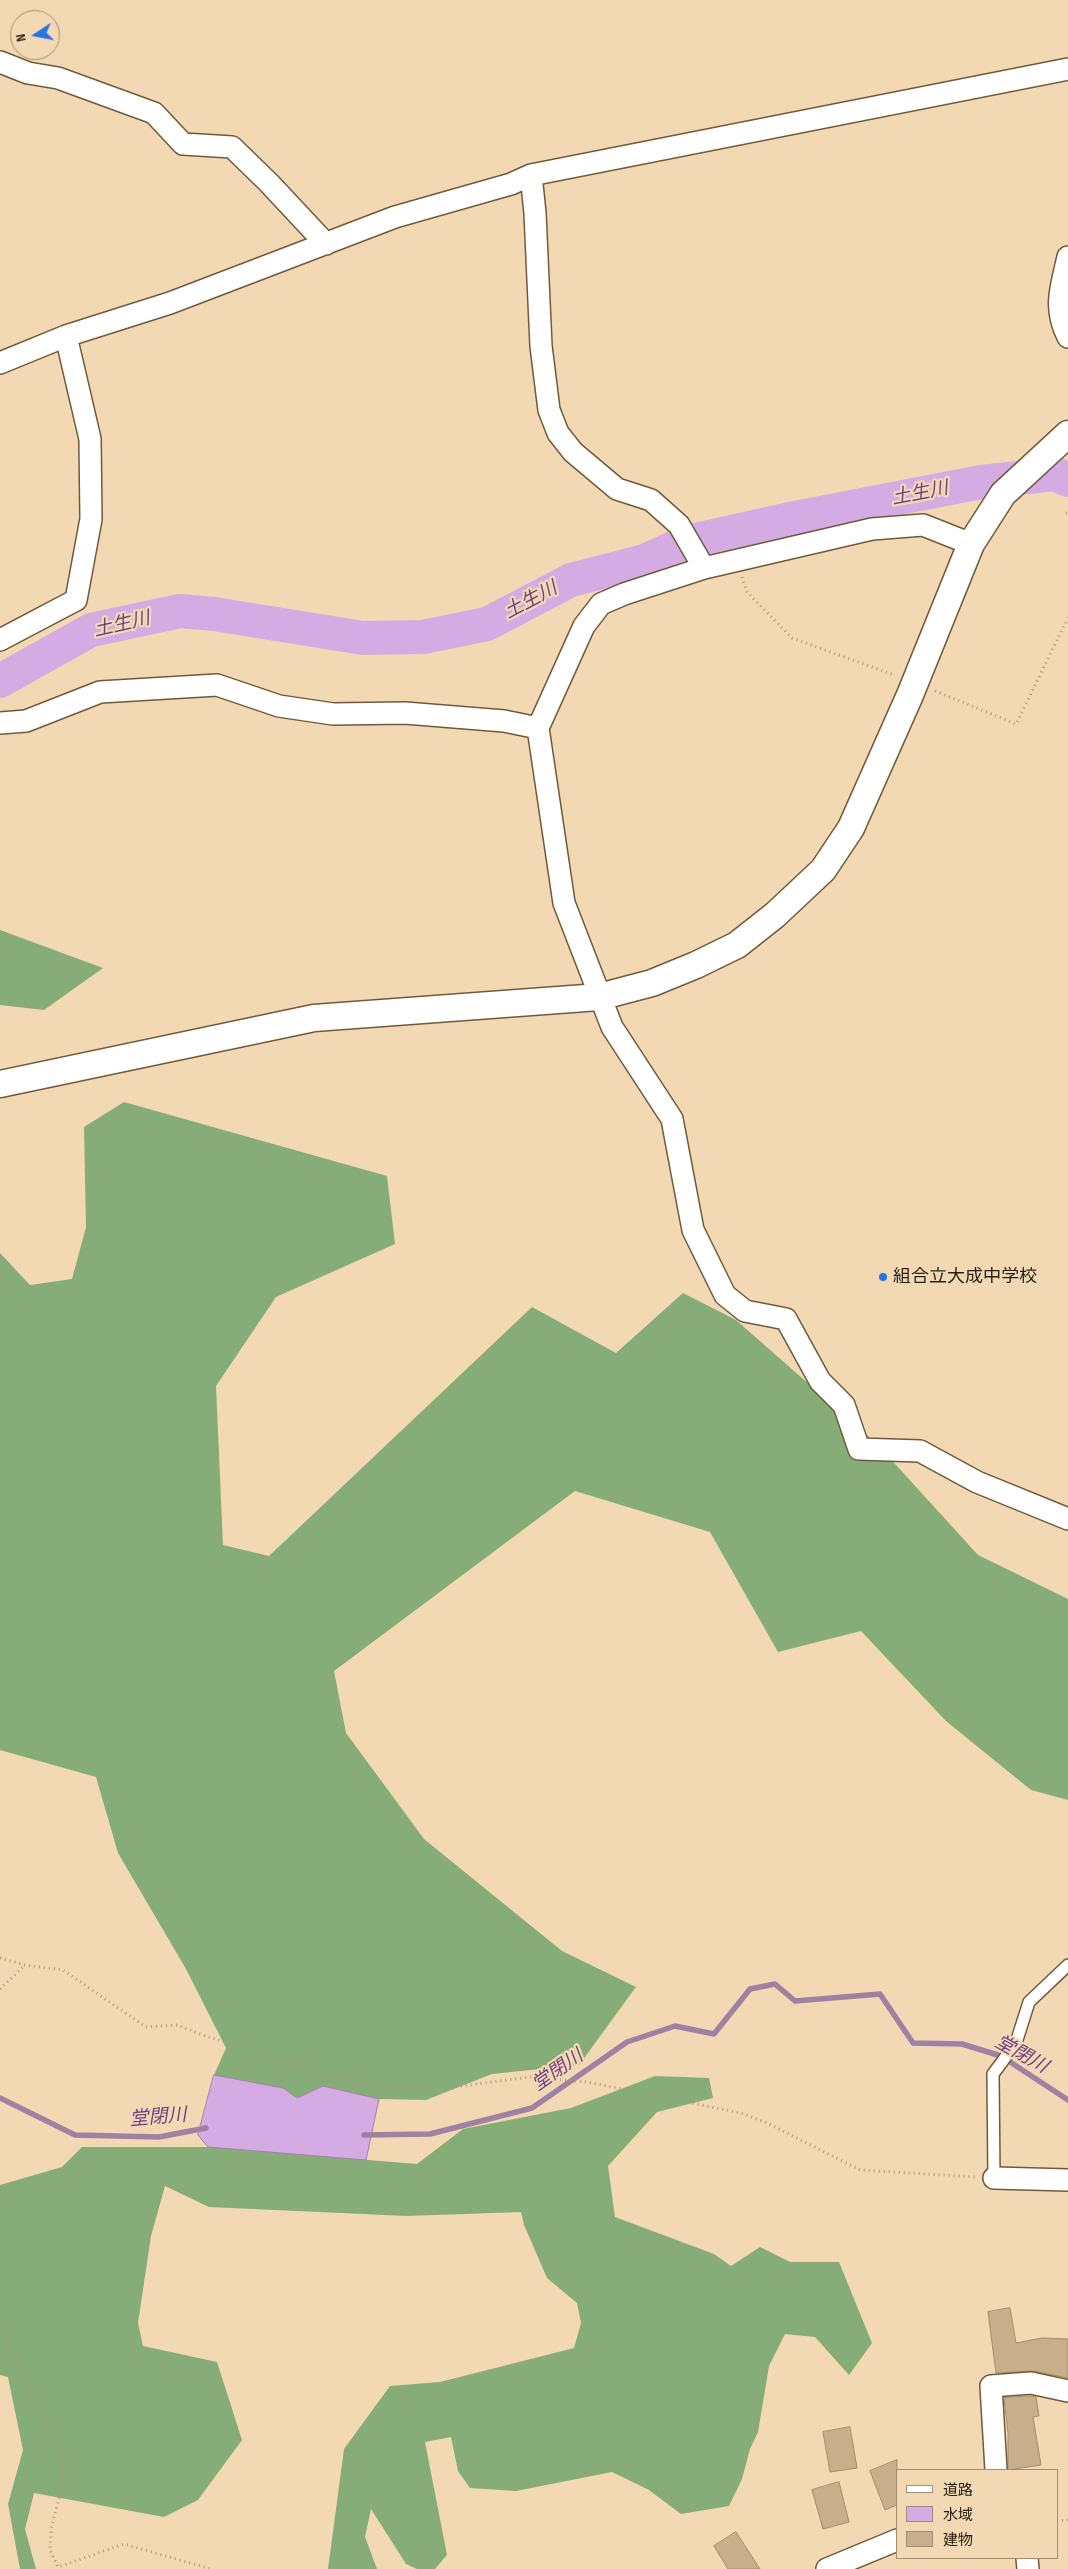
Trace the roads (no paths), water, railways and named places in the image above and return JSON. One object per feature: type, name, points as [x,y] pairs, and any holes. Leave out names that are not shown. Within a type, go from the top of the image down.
[{"type":"street","points":[[0,62],[28,73],[58,78],[154,113],[182,144],[232,147],[269,183],[326,244]]},
{"type":"street","points":[[0,363],[66,336],[170,303],[395,217],[511,184],[531,175],[1068,70]]},
{"type":"street","points":[[531,175],[535,213],[540,346],[549,410],[558,432],[573,452],[617,489],[651,500],[679,525],[704,568]]},
{"type":"street","points":[[1068,257],[1058,295],[1060,322],[1068,337]]},
{"type":"street","points":[[0,640],[76,600],[91,519],[90,439],[66,336]]},
{"type":"street","points":[[0,1084],[314,1018],[599,997],[652,983],[696,965],[737,945],[775,915],[823,870],[851,828],[910,695],[972,544],[1003,494],[1068,434]]},
{"type":"street","points":[[972,544],[922,525],[872,529],[704,568],[624,594],[601,604],[584,626],[538,728],[564,903],[612,1027],[672,1119],[693,1230],[725,1295],[745,1311],[786,1319],[820,1381],[844,1405],[859,1449],[920,1450],[977,1482],[1068,1519]]},
{"type":"street","points":[[0,723],[26,721],[100,692],[217,685],[279,706],[333,714],[405,713],[504,721],[538,728]]},
{"type":"street","points":[[994,2178],[1068,2180]]},
{"type":"street","points":[[996,2469],[991,2386],[1030,2383],[1068,2391]]},
{"type":"street","points":[[827,2569],[896,2540]]},
{"type":"lane","points":[[994,2178],[993,2074],[1016,2043],[1029,2002],[1068,1966]]},
{"type":"water","points":[[214,2075],[283,2088],[297,2098],[323,2086],[379,2099],[366,2160],[208,2147],[198,2135]]},
{"type":"waterway","name":"土生川","points":[[0,681],[91,630],[180,611],[214,614],[363,638],[423,637],[487,624],[571,580],[645,561],[686,542],[785,520],[981,482],[1055,474],[1068,480]]},
{"type":"waterway","name":"堂閉川","points":[[364,2135],[430,2134],[532,2108],[627,2042],[675,2026],[714,2034],[750,1989],[775,1984],[795,2001],[880,1994],[913,2043],[962,2044],[1001,2056],[1068,2100]]},
{"type":"waterway","name":"堂閉川","points":[[0,2098],[75,2135],[159,2137],[206,2128]]},
{"type":"place","name":"組合立大成中学校","points":[[883,1277]]}]
